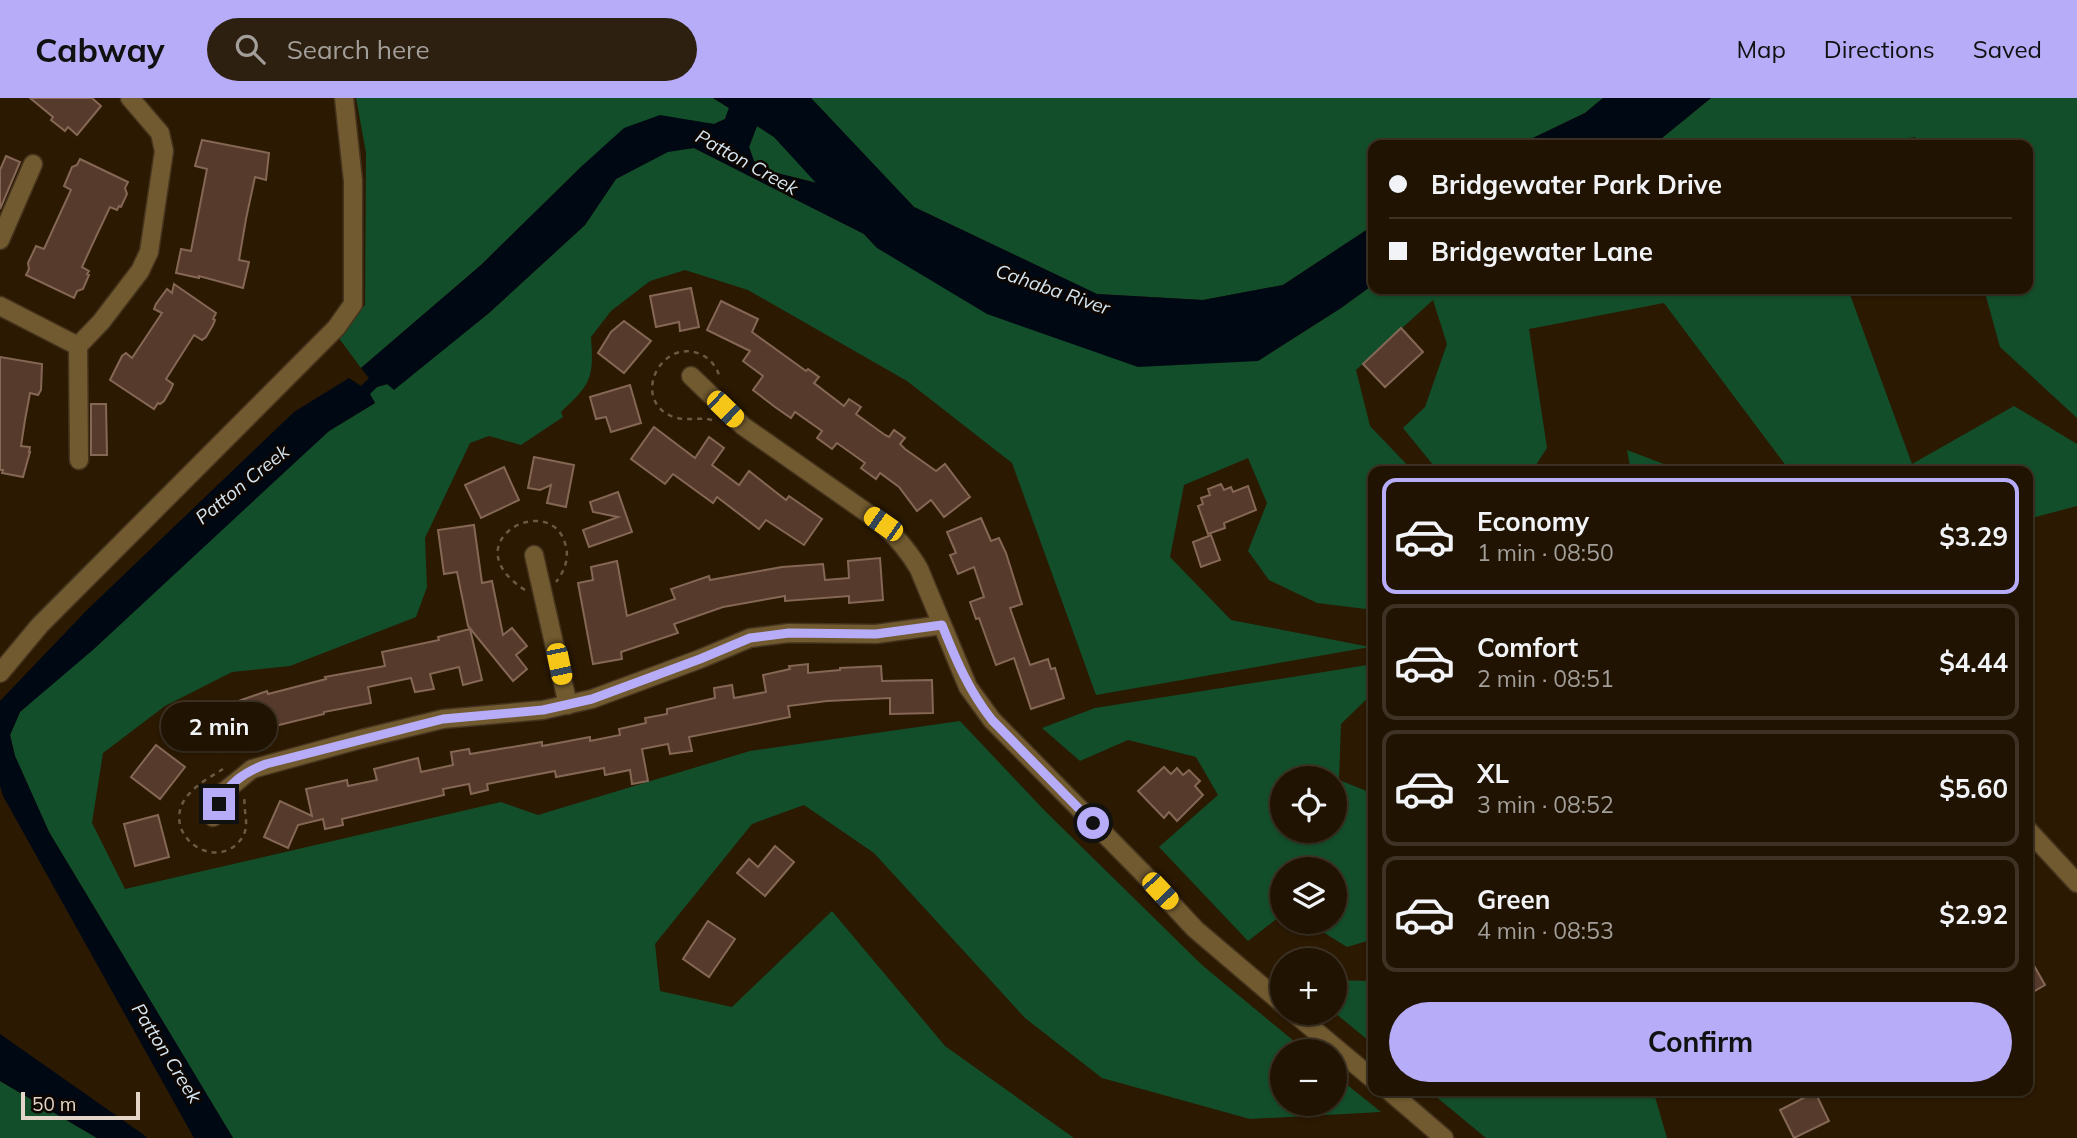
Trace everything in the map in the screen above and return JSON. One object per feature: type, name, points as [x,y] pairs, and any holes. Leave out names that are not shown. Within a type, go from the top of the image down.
[{"type":"street","points":[[79,460],[78,346],[101,322],[140,271],[149,252],[164,151],[160,133],[130,98]]},
{"type":"street","points":[[0,673],[40,625],[336,328],[353,304],[353,181],[344,98]]},
{"type":"street","points":[[0,240],[33,164]]},
{"type":"street","points":[[0,306],[78,346]]},
{"type":"street","points":[[691,376],[743,426],[883,524],[910,553],[968,687],[992,720],[1195,929],[1270,993]]},
{"type":"street","points":[[534,555],[568,705]]},
{"type":"street","points":[[213,817],[225,791],[239,778],[266,764],[443,719],[543,710],[592,699],[750,638],[799,633],[876,634],[942,625]]},
{"type":"street","points":[[2033,835],[2077,883]]},
{"type":"street","points":[[1308,1025],[1368,1075]]},
{"type":"street","points":[[1395,1096],[1444,1138]]},
{"type":"green space","points":[[356,98],[713,98],[729,108],[725,119],[714,124],[695,122],[583,165],[481,265],[361,368],[338,337],[365,305],[366,153]]},
{"type":"green space","points":[[811,98],[1603,98],[1585,113],[1528,140],[1368,140],[1368,229],[1283,285],[1203,300],[1097,294],[914,207]]},
{"type":"green space","points":[[1711,98],[2077,98],[2077,418],[2000,347],[1985,294],[2033,294],[2033,140],[1917,140],[1915,137],[1896,140],[1658,140]]},
{"type":"green space","points":[[757,126],[774,137],[818,183],[773,172],[754,161],[749,147]]},
{"type":"green space","points":[[694,148],[864,234],[877,248],[1258,361],[1368,288],[1368,294],[1850,294],[1912,464],[2014,406],[2077,444],[2077,506],[2033,518],[2033,466],[1786,466],[1664,303],[1529,329],[1547,448],[1535,466],[1434,466],[1403,428],[1425,407],[1447,344],[1433,300],[1356,370],[1370,426],[1408,466],[1368,466],[1368,609],[1317,603],[1269,580],[1248,551],[1267,503],[1248,458],[1184,485],[1170,557],[1231,620],[1368,647],[1096,695],[1012,463],[907,381],[748,290],[685,270],[650,281],[611,311],[591,337],[591,371],[579,394],[561,412],[563,417],[521,445],[489,436],[470,443],[425,538],[427,587],[416,617],[290,666],[232,672],[165,706],[103,753],[92,823],[125,889],[501,802],[538,815],[750,751],[960,721],[1044,810],[1202,965],[1270,1021],[1270,1025],[1274,1025],[1291,1039],[1270,1039],[1270,1116],[1306,1116],[1250,1119],[1102,1078],[1025,1018],[874,853],[804,805],[752,824],[655,944],[660,991],[732,1007],[832,911],[945,1046],[1074,1138],[233,1138],[49,832],[15,756],[10,735],[20,712],[329,431],[375,403],[369,394],[377,387],[388,384],[394,389],[489,313],[585,225],[616,179],[668,151]]},
{"type":"green space","points":[[1627,450],[1669,466],[1630,466]]},
{"type":"green space","points":[[1368,665],[1368,698],[1341,724],[1340,766],[1270,766],[1270,843],[1347,843],[1347,783],[1368,792],[1368,941],[1347,947],[1326,934],[1347,934],[1347,857],[1270,857],[1270,924],[1248,941],[1159,847],[1218,795],[1196,757],[1128,740],[1080,761],[1042,728],[1095,708]]},
{"type":"green space","points":[[1347,980],[1368,981],[1368,1040],[1347,1023]]},
{"type":"green space","points":[[0,1081],[97,1138],[0,1138]]},
{"type":"green space","points":[[1347,1085],[1381,1112],[1347,1114]]},
{"type":"green space","points":[[1435,1096],[1655,1096],[1667,1138],[1486,1138]]},
{"type":"water","points":[[713,98],[811,98],[914,207],[1097,294],[1203,300],[1283,285],[1368,229],[1368,288],[1258,361],[1138,367],[987,314],[877,248],[864,234],[694,148],[668,152],[616,179],[585,225],[489,313],[394,390],[387,384],[377,387],[370,394],[375,403],[329,431],[94,649],[20,712],[10,735],[15,756],[49,832],[233,1138],[194,1138],[3,796],[0,786],[0,701],[87,610],[294,412],[349,378],[361,386],[369,378],[361,368],[481,265],[624,128],[660,115],[714,124],[725,119],[729,108]],"holes":[[[757,126],[774,137],[816,183],[773,172],[754,161],[749,147]]]},
{"type":"water","points":[[1603,98],[1711,98],[1658,140],[1528,140],[1585,113]]},
{"type":"water","points":[[0,1034],[147,1138],[97,1138],[0,1081]]},
{"type":"building","points":[[30,98],[92,98],[101,106],[77,135],[68,127],[65,131],[51,120],[53,117]]},
{"type":"building","points":[[202,140],[269,153],[266,180],[255,177],[246,219],[239,260],[249,262],[243,288],[176,273],[181,249],[191,251],[207,169],[195,166]]},
{"type":"building","points":[[6,156],[20,162],[0,209],[0,170]]},
{"type":"building","points":[[80,159],[128,182],[125,188],[127,194],[121,207],[117,210],[110,207],[93,243],[82,267],[89,271],[89,275],[83,289],[77,291],[74,298],[26,275],[36,246],[44,249],[71,190],[64,186],[72,167],[77,165]]},
{"type":"building","points":[[174,284],[216,313],[213,319],[215,320],[202,340],[194,335],[166,379],[173,384],[171,389],[164,401],[158,403],[154,409],[110,380],[122,356],[126,353],[132,358],[162,313],[154,309],[156,304],[167,289],[172,293]]},
{"type":"building","points":[[691,288],[699,327],[680,331],[679,322],[656,327],[650,296]]},
{"type":"building","points":[[721,301],[758,319],[752,332],[806,371],[808,369],[819,377],[814,383],[844,406],[849,399],[861,407],[856,414],[889,437],[894,430],[905,438],[900,444],[905,449],[936,471],[945,464],[970,497],[944,517],[931,500],[917,511],[899,487],[880,473],[876,479],[861,468],[865,463],[837,443],[832,449],[817,438],[822,431],[795,412],[791,418],[753,390],[763,376],[743,361],[750,351],[707,330]]},
{"type":"building","points":[[624,321],[651,341],[624,373],[598,353],[611,332]]},
{"type":"building","points":[[1401,328],[1423,352],[1385,387],[1363,364]]},
{"type":"building","points":[[0,357],[42,364],[41,390],[38,395],[30,393],[25,420],[21,446],[30,447],[30,452],[23,477],[2,473],[3,470],[0,470]]},
{"type":"building","points":[[630,385],[641,423],[611,432],[606,417],[596,419],[590,397]]},
{"type":"building","points":[[91,404],[106,404],[107,455],[91,455]]},
{"type":"building","points":[[654,427],[695,458],[709,437],[724,448],[712,465],[739,485],[749,471],[786,500],[789,496],[822,519],[804,545],[766,520],[759,529],[717,497],[713,503],[673,474],[665,484],[631,459]]},
{"type":"building","points":[[534,457],[574,465],[566,507],[547,503],[551,485],[540,490],[528,488]]},
{"type":"building","points":[[504,467],[519,500],[481,518],[465,485]]},
{"type":"building","points":[[1221,484],[1224,490],[1231,487],[1233,492],[1248,486],[1256,510],[1224,523],[1225,528],[1208,534],[1198,506],[1203,504],[1201,498],[1210,495],[1208,489]]},
{"type":"building","points":[[618,492],[632,532],[589,547],[583,530],[618,517],[593,512],[590,502]]},
{"type":"building","points":[[981,518],[991,541],[999,538],[1006,553],[1022,604],[1010,608],[1030,665],[1048,659],[1051,669],[1055,668],[1064,698],[1031,709],[1014,658],[996,665],[979,618],[976,619],[970,602],[984,597],[974,567],[958,574],[950,555],[956,553],[947,532]]},
{"type":"building","points":[[474,525],[482,583],[492,581],[503,635],[512,628],[527,646],[516,655],[527,669],[513,681],[468,626],[457,572],[444,574],[438,530]]},
{"type":"building","points":[[1211,535],[1220,560],[1201,567],[1193,542]]},
{"type":"building","points":[[880,558],[883,600],[849,603],[849,596],[785,601],[785,596],[723,607],[674,624],[678,633],[621,652],[622,659],[593,664],[578,583],[593,580],[591,567],[617,561],[627,616],[675,599],[671,589],[709,576],[710,580],[782,567],[823,564],[825,580],[849,578],[848,561]]},
{"type":"building","points":[[470,629],[482,680],[463,685],[459,667],[430,674],[434,689],[415,692],[411,678],[368,687],[371,703],[324,712],[275,726],[230,741],[232,745],[218,752],[211,740],[196,749],[182,722],[211,706],[213,710],[267,691],[268,694],[326,679],[325,677],[385,666],[382,652],[439,640],[438,637]]},
{"type":"building","points":[[808,664],[808,673],[881,666],[882,681],[932,680],[933,713],[890,714],[890,698],[788,706],[790,717],[689,737],[692,751],[670,754],[668,744],[642,749],[648,781],[632,784],[630,770],[605,775],[604,768],[556,777],[555,771],[487,784],[488,790],[471,794],[469,784],[443,789],[444,795],[342,819],[343,825],[325,829],[323,819],[298,825],[288,848],[264,837],[280,801],[312,816],[306,789],[347,780],[348,786],[377,780],[374,769],[418,758],[421,772],[453,765],[451,752],[469,749],[470,754],[542,742],[542,746],[590,737],[590,741],[620,735],[619,729],[646,723],[645,718],[667,714],[667,709],[715,698],[714,688],[732,685],[734,698],[766,692],[763,675],[790,669],[789,666]]},
{"type":"building","points":[[156,745],[185,767],[160,799],[131,777]]},
{"type":"building","points":[[1164,767],[1171,774],[1177,768],[1183,775],[1189,770],[1200,781],[1195,786],[1203,795],[1177,821],[1169,812],[1164,818],[1138,791]]},
{"type":"building","points":[[158,815],[169,857],[135,866],[124,824]]},
{"type":"building","points":[[775,846],[794,862],[765,896],[737,873],[749,859],[758,867]]},
{"type":"building","points":[[708,921],[735,939],[709,977],[683,959]]},
{"type":"building","points":[[2033,964],[2045,985],[2033,992]]},
{"type":"building","points":[[1807,1096],[1817,1096],[1829,1121],[1794,1138],[1780,1110]]},
{"type":"route","points":[[219,804],[225,791],[239,778],[266,764],[443,719],[543,710],[592,699],[750,638],[789,633],[876,634],[942,625],[968,687],[978,703],[1043,774],[1093,823]]},
{"type":"water label","name":"Patton Creek","points":[[747,162]]},
{"type":"water label","name":"Cahaba River","points":[[1053,289]]},
{"type":"water label","name":"Patton Creek","points":[[242,484]]},
{"type":"water label","name":"Patton Creek","points":[[167,1053]]}]
